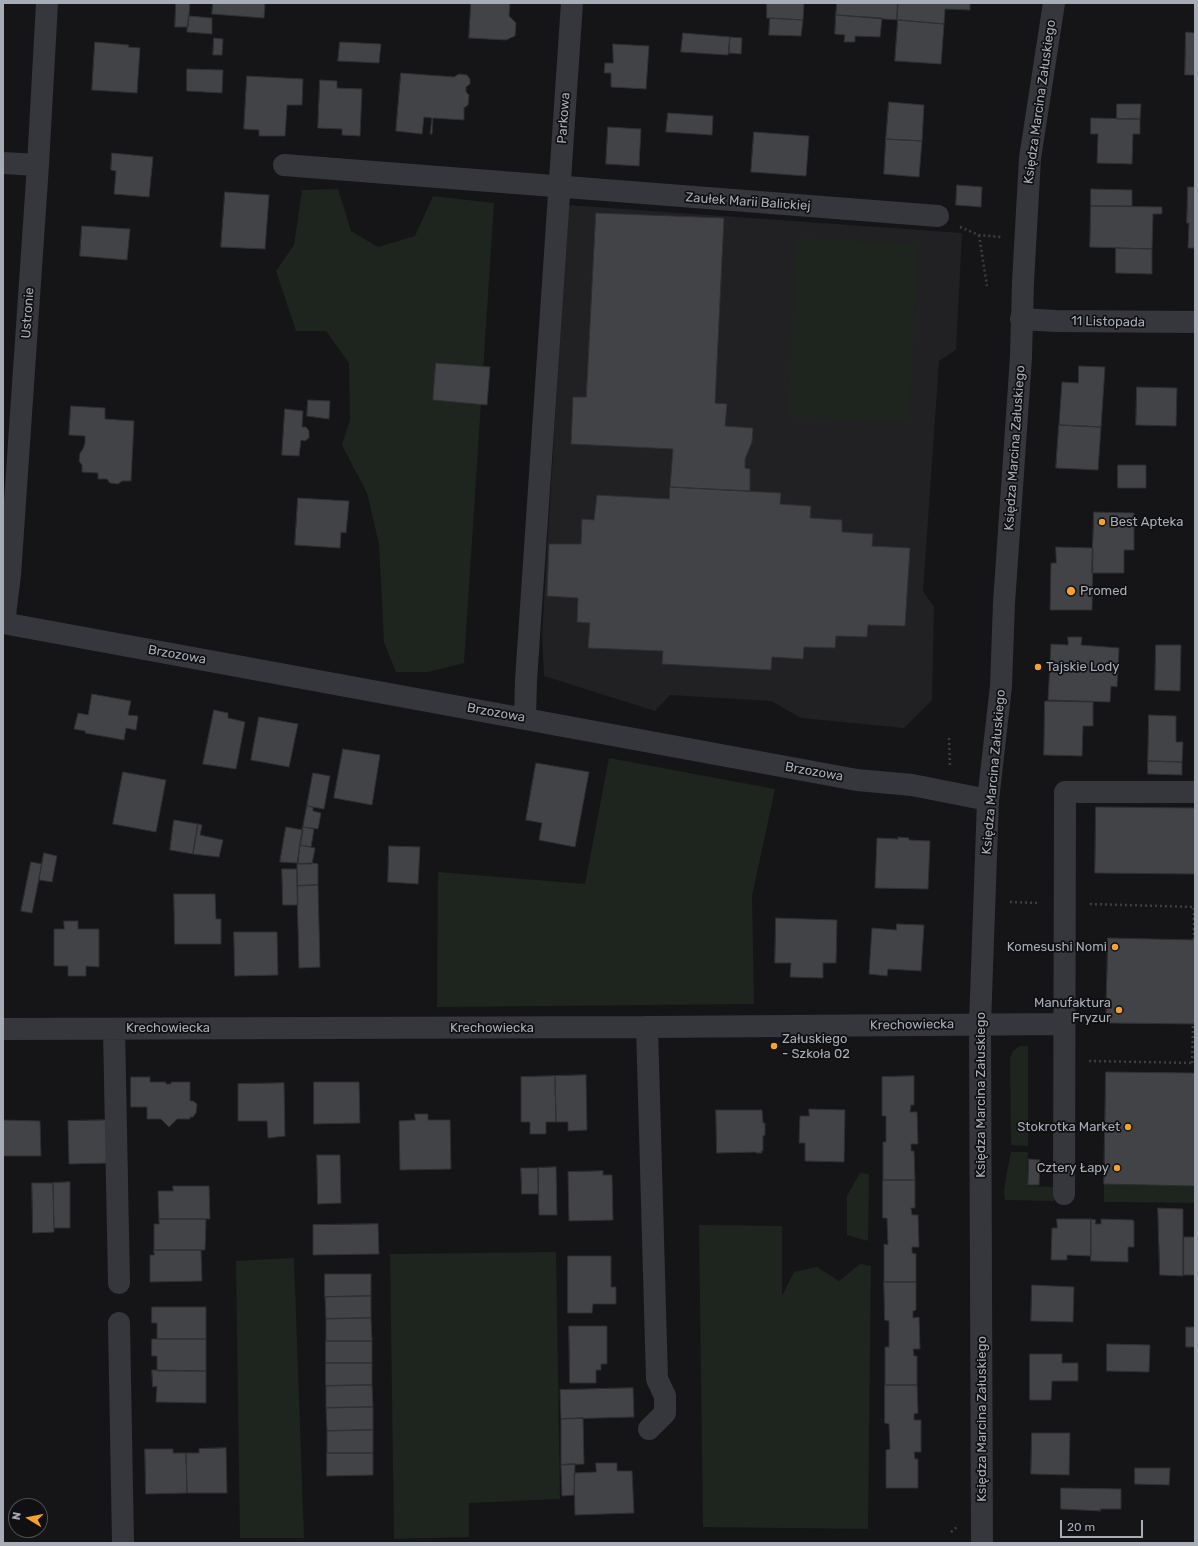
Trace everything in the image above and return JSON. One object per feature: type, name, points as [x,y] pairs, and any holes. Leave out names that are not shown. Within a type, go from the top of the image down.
[{"type":"street","name":"Ustronie","points":[[3,623],[10,575],[38,165],[47,3]]},
{"type":"street","name":"Parkowa","points":[[525,718],[526,680],[555,232],[572,3]]},
{"type":"street","name":"Księdza Marcina Załuskiego","points":[[982,1543],[980,1024],[988,800],[1001,686],[1004,603],[1021,358],[1021,319],[1030,158],[1054,3]]},
{"type":"street","points":[[3,163],[38,165]]},
{"type":"street","name":"Zaułek Marii Balickiej","points":[[284,165],[938,216]]},
{"type":"street","name":"11 Listopada","points":[[1021,319],[1056,321],[1195,322]]},
{"type":"street","name":"Brzozowa","points":[[3,623],[857,780],[912,785],[988,800]]},
{"type":"street","points":[[1064,1194],[1065,792],[1195,792]]},
{"type":"street","name":"Krechowiecka","points":[[3,1029],[1064,1024]]},
{"type":"street","points":[[648,1027],[657,1379],[665,1396],[665,1413],[649,1429]]},
{"type":"street","points":[[114,1029],[118,1283]]},
{"type":"street","points":[[119,1323],[123,1543]]},
{"type":"path","points":[[938,216],[978,235],[1007,237]]},
{"type":"path","points":[[978,235],[987,286]]},
{"type":"path","points":[[949,738],[950,770]]},
{"type":"path","points":[[1007,902],[1195,907],[1194,940]]},
{"type":"path","points":[[1064,1061],[1194,1063],[1192,1024]]},
{"type":"shaded area","points":[[338,189],[351,231],[378,247],[415,236],[433,196],[494,203],[464,663],[428,672],[396,672],[384,642],[379,544],[367,493],[342,445],[350,420],[349,363],[326,331],[296,331],[276,271],[294,245],[302,190]]},
{"type":"shaded area","points":[[568,205],[962,233],[956,350],[939,361],[923,591],[934,607],[932,700],[904,728],[801,718],[771,701],[670,695],[655,711],[544,676],[542,635]]},
{"type":"shaded area","points":[[797,238],[918,244],[909,422],[788,417]]},
{"type":"shaded area","points":[[609,758],[775,789],[752,896],[754,1004],[437,1007],[438,872],[585,884]]},
{"type":"shaded area","points":[[1020,1046],[1028,1046],[1028,1146],[1011,1145],[1010,1058],[1013,1051]]},
{"type":"shaded area","points":[[1011,1152],[1028,1152],[1027,1186],[1053,1187],[1054,1201],[1005,1200],[1005,1183]]},
{"type":"shaded area","points":[[860,1173],[869,1174],[868,1241],[847,1235],[847,1196]]},
{"type":"shaded area","points":[[1104,1184],[1195,1186],[1195,1203],[1104,1202]]},
{"type":"shaded area","points":[[699,1225],[782,1226],[782,1296],[794,1272],[817,1267],[839,1281],[860,1264],[871,1266],[868,1529],[703,1527]]},
{"type":"shaded area","points":[[556,1252],[560,1499],[469,1503],[469,1537],[394,1539],[390,1254]]},
{"type":"shaded area","points":[[294,1258],[304,1538],[240,1538],[236,1261]]},
{"type":"building","points":[[176,3],[190,3],[188,27],[175,27]]},
{"type":"building","points":[[213,3],[265,3],[264,18],[212,14]]},
{"type":"building","points":[[471,3],[510,3],[509,16],[516,23],[515,36],[506,40],[469,38]]},
{"type":"building","points":[[767,3],[804,3],[803,20],[767,18]]},
{"type":"building","points":[[837,3],[898,3],[897,20],[836,15]]},
{"type":"building","points":[[898,3],[970,3],[970,10],[945,9],[944,24],[897,20]]},
{"type":"building","points":[[836,15],[882,18],[880,37],[855,36],[855,42],[844,42],[845,35],[835,34]]},
{"type":"building","points":[[189,16],[212,18],[212,34],[187,32]]},
{"type":"building","points":[[770,18],[803,20],[801,36],[769,35]]},
{"type":"building","points":[[898,20],[944,24],[941,64],[895,61]]},
{"type":"building","points":[[1186,32],[1195,33],[1195,75],[1185,75]]},
{"type":"building","points":[[683,33],[730,37],[728,55],[681,52]]},
{"type":"building","points":[[730,37],[742,38],[741,54],[729,53]]},
{"type":"building","points":[[214,38],[223,39],[222,55],[213,55]]},
{"type":"building","points":[[95,42],[129,45],[128,47],[140,48],[137,93],[92,90]]},
{"type":"building","points":[[340,42],[381,44],[379,63],[338,61]]},
{"type":"building","points":[[613,44],[649,46],[646,89],[611,87],[611,73],[604,73],[605,63],[613,63]]},
{"type":"building","points":[[187,69],[223,70],[222,93],[187,91]]},
{"type":"building","points":[[401,73],[454,77],[459,74],[467,75],[470,79],[470,84],[466,87],[466,92],[469,95],[468,105],[464,108],[464,120],[433,118],[432,134],[430,134],[432,118],[424,117],[422,134],[396,131]]},
{"type":"building","points":[[247,76],[303,79],[302,105],[287,105],[285,136],[259,136],[259,130],[244,129]]},
{"type":"building","points":[[320,80],[337,81],[337,88],[362,89],[360,136],[342,135],[342,129],[318,128]]},
{"type":"building","points":[[889,102],[924,105],[922,141],[886,139]]},
{"type":"building","points":[[1117,104],[1141,104],[1140,119],[1117,119]]},
{"type":"building","points":[[668,113],[713,116],[712,135],[666,132]]},
{"type":"building","points":[[1091,118],[1140,119],[1140,134],[1133,134],[1132,164],[1097,163],[1098,134],[1091,134]]},
{"type":"building","points":[[608,127],[641,129],[639,166],[606,164]]},
{"type":"building","points":[[754,132],[809,136],[806,176],[751,172]]},
{"type":"building","points":[[886,139],[922,141],[919,177],[884,174]]},
{"type":"building","points":[[112,153],[153,157],[149,197],[114,194],[116,171],[111,170]]},
{"type":"building","points":[[957,185],[982,187],[981,207],[956,205]]},
{"type":"building","points":[[1188,187],[1195,187],[1195,248],[1188,248]]},
{"type":"building","points":[[1091,189],[1132,190],[1132,206],[1091,206]]},
{"type":"building","points":[[225,192],[269,195],[265,249],[221,247]]},
{"type":"building","points":[[1091,206],[1162,207],[1162,214],[1153,214],[1152,249],[1090,247]]},
{"type":"building","points":[[596,213],[724,218],[715,403],[727,404],[725,426],[753,428],[752,442],[745,459],[745,468],[750,469],[750,491],[670,487],[673,449],[571,444],[573,397],[586,397]]},
{"type":"building","points":[[82,226],[130,229],[127,260],[80,256]]},
{"type":"building","points":[[1116,248],[1152,249],[1152,274],[1116,273]]},
{"type":"building","points":[[436,363],[490,367],[487,405],[433,400]]},
{"type":"building","points":[[1079,366],[1105,367],[1101,427],[1059,425],[1062,382],[1078,383]]},
{"type":"building","points":[[1137,387],[1177,388],[1176,426],[1136,425]]},
{"type":"building","points":[[308,400],[330,401],[329,419],[307,416]]},
{"type":"building","points":[[71,406],[105,408],[105,419],[134,421],[131,481],[122,481],[118,484],[110,483],[107,479],[98,479],[98,473],[82,472],[82,465],[79,461],[80,453],[85,443],[85,436],[69,435]]},
{"type":"building","points":[[285,409],[303,411],[302,427],[306,427],[309,431],[309,438],[305,441],[301,440],[299,456],[282,455]]},
{"type":"building","points":[[1059,425],[1101,427],[1098,470],[1056,468]]},
{"type":"building","points":[[1118,465],[1146,465],[1146,488],[1118,488]]},
{"type":"building","points":[[670,487],[781,493],[780,504],[811,506],[810,518],[842,520],[842,532],[873,534],[872,546],[910,548],[905,626],[868,625],[867,637],[836,636],[835,648],[804,647],[803,659],[772,657],[771,670],[662,664],[663,651],[588,648],[590,623],[577,622],[578,598],[547,596],[549,544],[581,544],[582,519],[594,520],[597,495],[669,499]]},
{"type":"building","points":[[298,498],[349,501],[346,533],[341,532],[340,548],[295,545]]},
{"type":"building","points":[[1094,512],[1134,513],[1134,550],[1124,550],[1124,573],[1092,573]]},
{"type":"building","name":"Promed","points":[[1056,547],[1093,548],[1092,610],[1050,610],[1051,563],[1056,563]]},
{"type":"building","points":[[1068,637],[1082,637],[1081,645],[1119,648],[1117,687],[1111,686],[1110,702],[1048,700],[1051,644],[1068,645]]},
{"type":"building","points":[[1156,645],[1181,645],[1180,691],[1155,690]]},
{"type":"building","points":[[92,694],[131,701],[128,715],[138,716],[136,730],[126,728],[124,740],[85,733],[85,731],[74,729],[78,713],[88,715]]},
{"type":"building","points":[[1045,701],[1093,702],[1093,726],[1083,726],[1082,756],[1044,755]]},
{"type":"building","points":[[214,710],[228,713],[228,718],[245,722],[236,769],[203,764]]},
{"type":"building","points":[[1149,715],[1176,716],[1176,742],[1183,742],[1182,762],[1148,761]]},
{"type":"building","points":[[259,717],[298,724],[289,767],[251,760]]},
{"type":"building","points":[[343,749],[380,755],[372,805],[334,798]]},
{"type":"building","points":[[1148,761],[1182,762],[1182,775],[1148,774]]},
{"type":"building","points":[[536,763],[589,772],[575,847],[539,840],[542,823],[526,820]]},
{"type":"building","points":[[123,772],[166,780],[156,832],[113,824]]},
{"type":"building","points":[[313,773],[330,776],[324,809],[307,806]]},
{"type":"building","points":[[307,806],[313,807],[313,811],[321,813],[318,829],[303,827]]},
{"type":"building","points":[[1096,807],[1195,808],[1195,874],[1095,873]]},
{"type":"building","points":[[174,820],[198,824],[193,854],[170,850]]},
{"type":"building","points":[[198,824],[202,825],[200,835],[223,840],[219,857],[193,854]]},
{"type":"building","points":[[286,827],[303,830],[297,863],[280,862]]},
{"type":"building","points":[[303,827],[314,829],[311,847],[300,845]]},
{"type":"building","points":[[898,837],[909,838],[909,840],[930,841],[928,889],[875,888],[877,838],[898,839]]},
{"type":"building","points":[[300,845],[315,848],[312,864],[298,864]]},
{"type":"building","points":[[389,846],[420,847],[418,884],[388,882]]},
{"type":"building","points":[[44,853],[57,856],[52,882],[39,880]]},
{"type":"building","points":[[31,862],[42,864],[32,913],[21,911]]},
{"type":"building","points":[[297,864],[318,864],[318,885],[297,886]]},
{"type":"building","points":[[282,869],[297,869],[298,905],[283,905]]},
{"type":"building","points":[[318,885],[320,967],[299,968],[297,886]]},
{"type":"building","points":[[174,894],[215,894],[216,919],[221,919],[221,944],[175,944]]},
{"type":"building","points":[[776,918],[837,920],[836,963],[823,963],[823,978],[790,977],[791,963],[775,963]]},
{"type":"building","points":[[64,921],[78,921],[78,929],[99,929],[99,967],[86,966],[86,976],[68,976],[68,966],[54,966],[54,929],[64,929]]},
{"type":"building","points":[[897,924],[924,925],[921,971],[888,969],[887,976],[869,974],[872,928],[896,930]]},
{"type":"building","points":[[234,932],[277,932],[278,975],[235,976]]},
{"type":"building","points":[[1108,938],[1195,940],[1195,1024],[1106,1023]]},
{"type":"building","points":[[1106,1072],[1195,1073],[1195,1186],[1104,1184]]},
{"type":"building","points":[[586,1075],[587,1130],[568,1131],[568,1122],[556,1122],[555,1076]]},
{"type":"building","points":[[555,1076],[556,1122],[546,1122],[546,1134],[530,1134],[530,1122],[521,1122],[521,1077]]},
{"type":"building","points":[[914,1076],[914,1105],[911,1105],[910,1112],[917,1112],[918,1144],[911,1144],[911,1151],[914,1151],[915,1180],[883,1180],[883,1142],[886,1142],[886,1116],[882,1116],[882,1077]]},
{"type":"building","points":[[131,1077],[150,1077],[150,1082],[166,1082],[166,1084],[171,1084],[171,1082],[190,1082],[190,1101],[197,1104],[196,1113],[193,1117],[190,1117],[190,1119],[177,1119],[169,1127],[161,1119],[147,1119],[147,1107],[131,1107]]},
{"type":"building","points":[[314,1082],[359,1082],[360,1123],[314,1124]]},
{"type":"building","points":[[284,1083],[285,1136],[268,1138],[267,1121],[238,1121],[238,1084]]},
{"type":"building","points":[[809,1109],[845,1110],[844,1162],[805,1161],[805,1143],[799,1143],[800,1116],[809,1116]]},
{"type":"building","points":[[716,1110],[762,1110],[763,1123],[765,1123],[765,1135],[763,1136],[762,1153],[717,1153]]},
{"type":"building","points":[[415,1114],[428,1114],[428,1120],[450,1120],[451,1169],[400,1170],[399,1121],[415,1120]]},
{"type":"building","points":[[3,1120],[40,1121],[41,1156],[3,1156]]},
{"type":"building","points":[[108,1120],[109,1163],[69,1164],[68,1121]]},
{"type":"building","points":[[317,1155],[340,1155],[341,1203],[318,1204]]},
{"type":"building","points":[[1029,1159],[1040,1160],[1039,1185],[1028,1185]]},
{"type":"building","points":[[556,1167],[557,1215],[539,1215],[538,1168]]},
{"type":"building","points":[[521,1168],[538,1168],[538,1194],[522,1194]]},
{"type":"building","points":[[603,1171],[603,1175],[612,1175],[613,1220],[569,1221],[568,1172]]},
{"type":"building","points":[[883,1180],[915,1180],[915,1208],[911,1208],[912,1215],[918,1215],[919,1247],[912,1247],[912,1253],[916,1254],[916,1282],[884,1282],[884,1244],[888,1245],[887,1218],[883,1218]]},
{"type":"building","points":[[70,1182],[70,1228],[54,1228],[53,1183]]},
{"type":"building","points":[[32,1183],[53,1183],[54,1232],[33,1233]]},
{"type":"building","points":[[173,1186],[209,1186],[210,1219],[159,1219],[158,1191],[173,1191]]},
{"type":"building","points":[[1158,1208],[1183,1209],[1183,1276],[1160,1275]]},
{"type":"building","points":[[159,1219],[206,1219],[205,1250],[154,1250],[154,1224],[159,1224]]},
{"type":"building","points":[[1057,1219],[1091,1219],[1091,1256],[1067,1255],[1067,1260],[1051,1260],[1052,1228],[1057,1228]]},
{"type":"building","points":[[1091,1219],[1096,1220],[1095,1224],[1101,1224],[1101,1219],[1133,1220],[1134,1247],[1128,1247],[1128,1262],[1091,1261]]},
{"type":"building","points":[[378,1224],[379,1254],[313,1255],[313,1225]]},
{"type":"building","points":[[1184,1237],[1195,1237],[1195,1275],[1184,1275]]},
{"type":"building","points":[[154,1250],[201,1250],[202,1281],[150,1282],[150,1255],[154,1255]]},
{"type":"building","points":[[568,1256],[611,1256],[611,1287],[616,1287],[616,1304],[593,1304],[592,1313],[568,1313]]},
{"type":"building","points":[[325,1274],[371,1274],[371,1296],[325,1297]]},
{"type":"building","points":[[884,1282],[916,1282],[916,1310],[913,1311],[913,1318],[919,1317],[920,1349],[913,1349],[914,1356],[917,1356],[917,1385],[885,1385],[885,1347],[889,1347],[889,1321],[885,1320]]},
{"type":"building","points":[[1032,1285],[1074,1287],[1073,1322],[1031,1321]]},
{"type":"building","points":[[371,1296],[371,1318],[326,1319],[325,1297]]},
{"type":"building","points":[[152,1307],[206,1307],[206,1339],[157,1339],[157,1323],[152,1323]]},
{"type":"building","points":[[371,1318],[372,1341],[326,1341],[326,1319]]},
{"type":"building","points":[[569,1326],[607,1326],[607,1364],[601,1364],[601,1370],[596,1370],[596,1383],[570,1383]]},
{"type":"building","points":[[1186,1327],[1195,1327],[1195,1347],[1186,1347]]},
{"type":"building","points":[[152,1339],[206,1339],[206,1371],[157,1371],[157,1356],[152,1356]]},
{"type":"building","points":[[326,1341],[372,1341],[372,1363],[326,1363]]},
{"type":"building","points":[[1107,1344],[1150,1345],[1149,1372],[1107,1371]]},
{"type":"building","points":[[1030,1354],[1062,1354],[1062,1363],[1078,1363],[1078,1381],[1052,1381],[1051,1400],[1030,1400]]},
{"type":"building","points":[[326,1363],[372,1363],[372,1385],[326,1386]]},
{"type":"building","points":[[152,1370],[206,1371],[206,1403],[156,1402],[157,1386],[153,1387]]},
{"type":"building","points":[[372,1385],[373,1407],[326,1408],[326,1386]]},
{"type":"building","points":[[885,1385],[917,1385],[918,1413],[914,1414],[914,1420],[921,1420],[921,1452],[914,1452],[915,1459],[918,1459],[918,1488],[886,1488],[886,1450],[890,1449],[889,1424],[885,1423]]},
{"type":"building","points":[[633,1388],[634,1417],[561,1419],[560,1390]]},
{"type":"building","points":[[373,1407],[373,1430],[327,1431],[326,1408]]},
{"type":"building","points":[[583,1418],[584,1464],[561,1465],[561,1419]]},
{"type":"building","points":[[373,1430],[373,1453],[327,1453],[327,1431]]},
{"type":"building","points":[[1032,1433],[1070,1433],[1069,1475],[1031,1474]]},
{"type":"building","points":[[226,1448],[227,1493],[187,1493],[186,1453],[199,1453],[199,1449]]},
{"type":"building","points":[[145,1449],[173,1449],[173,1453],[186,1453],[187,1493],[146,1494]]},
{"type":"building","points":[[327,1453],[373,1453],[373,1475],[327,1476]]},
{"type":"building","points":[[596,1463],[617,1463],[617,1471],[632,1471],[634,1513],[575,1515],[574,1473],[596,1472]]},
{"type":"building","points":[[575,1464],[574,1495],[562,1496],[561,1465]]},
{"type":"building","points":[[1135,1468],[1170,1468],[1169,1485],[1135,1484]]},
{"type":"building","points":[[1061,1488],[1121,1489],[1121,1509],[1100,1509],[1101,1511],[1061,1509]]},
{"type":"place","name":"Best Apteka","points":[[1102,522]]},
{"type":"place","name":"Promed","points":[[1071,591]]},
{"type":"place","name":"Tajskie Lody","points":[[1038,667]]},
{"type":"place","name":"Komesushi Nomi","points":[[1115,947]]},
{"type":"place","name":"Manufaktura Fryzur","points":[[1119,1010]]},
{"type":"place","name":"Załuskiego - Szkoła 02","points":[[774,1046]]},
{"type":"place","name":"Stokrotka Market","points":[[1128,1127]]},
{"type":"place","name":"Cztery Łapy","points":[[1117,1168]]}]
